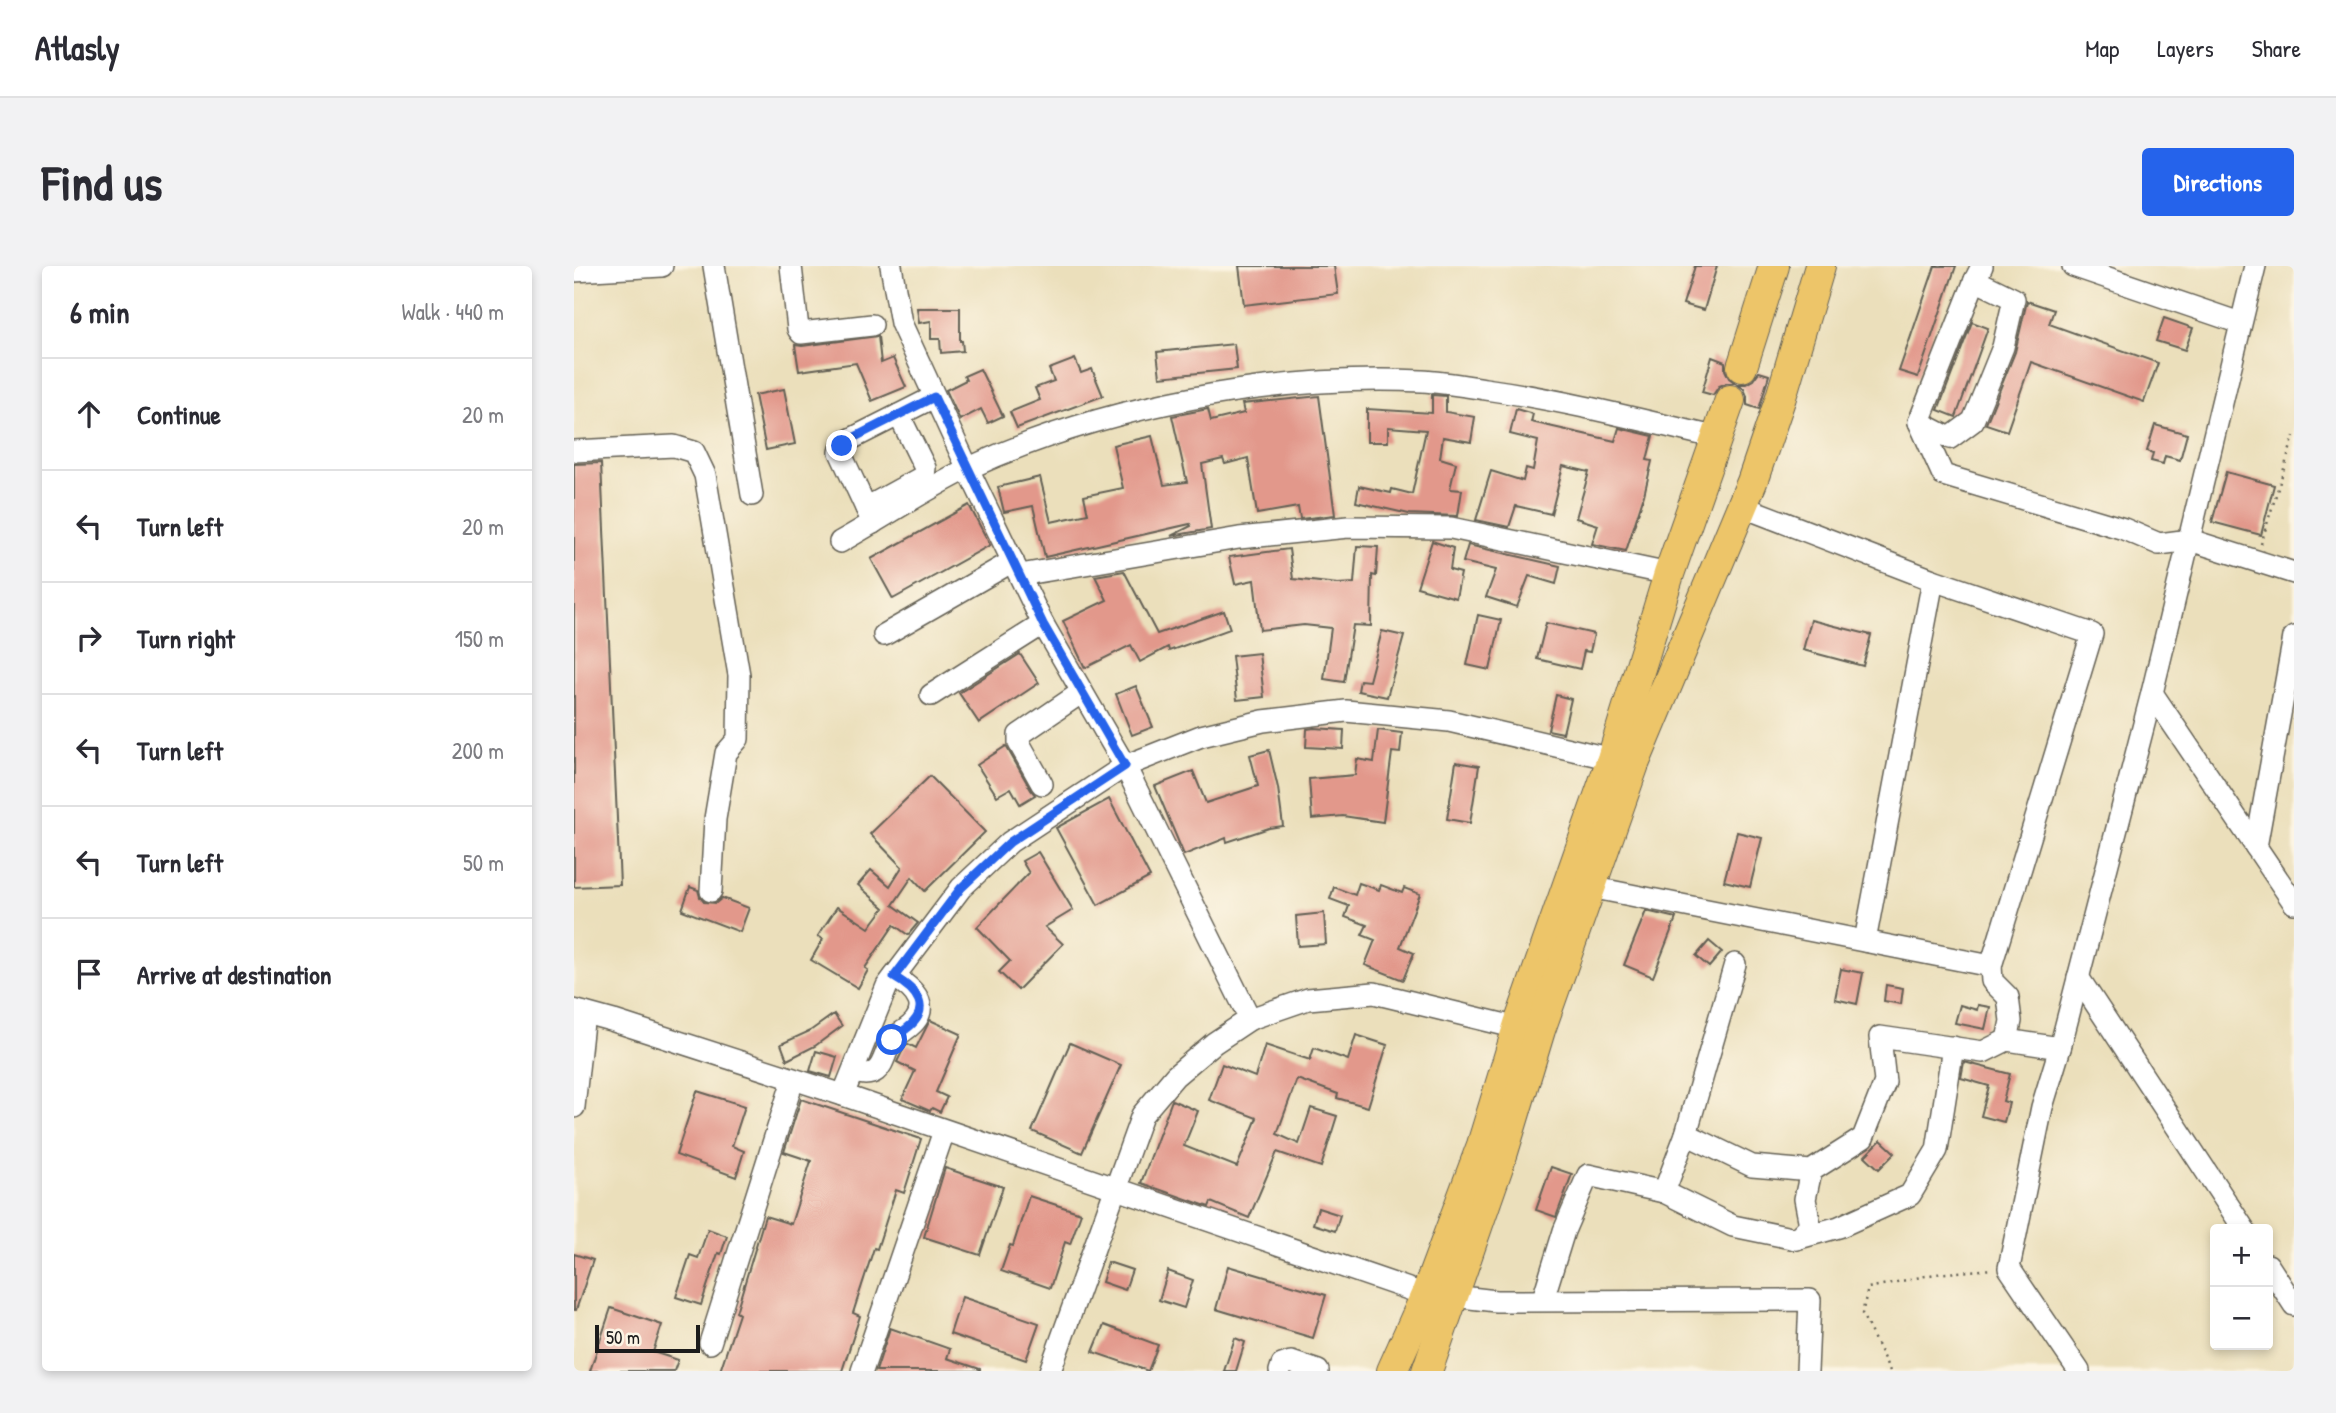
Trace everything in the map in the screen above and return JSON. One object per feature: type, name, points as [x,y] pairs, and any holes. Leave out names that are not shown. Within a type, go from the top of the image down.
[{"type":"highway","points":[[1742,366],[1774,266]]},
{"type":"highway","points":[[1392,1371],[1440,1295],[1503,1152],[1541,1030],[1634,764],[1741,506],[1781,397],[1820,266]]},
{"type":"highway","points":[[1427,1371],[1440,1295],[1518,1028],[1612,759],[1668,574],[1730,400]]},
{"type":"street","points":[[574,271],[649,266]]},
{"type":"street","points":[[714,266],[752,495]]},
{"type":"street","points":[[791,266],[798,328],[801,333],[872,325]]},
{"type":"street","points":[[891,266],[901,323],[934,397],[1043,624],[1125,766],[1250,1019]]},
{"type":"street","points":[[2073,266],[2240,323]]},
{"type":"street","points":[[2079,1371],[2009,1268],[2042,1107],[2060,1048],[2152,693],[2255,266]]},
{"type":"street","points":[[1919,422],[1950,438],[1973,421],[2003,347],[2014,299],[1978,273],[1919,422],[1943,475],[2124,529],[2159,544],[2190,540],[2294,573]]},
{"type":"street","points":[[870,516],[968,468],[1057,433],[1121,413],[1249,389],[1330,381],[1424,381],[1548,398],[1718,438]]},
{"type":"street","points":[[870,516],[840,452],[842,446],[934,397]]},
{"type":"street","points":[[841,542],[924,475],[925,468],[899,415]]},
{"type":"street","points":[[574,451],[674,446],[694,452],[705,475],[739,675],[737,739],[726,753],[715,819],[711,891]]},
{"type":"street","points":[[1741,506],[1933,580],[2092,634],[1991,966],[1992,981],[2008,998],[2011,1021],[2007,1040]]},
{"type":"street","points":[[884,635],[1016,568],[1239,538],[1348,527],[1451,528],[1668,574]]},
{"type":"street","points":[[1866,941],[1933,580]]},
{"type":"street","points":[[931,695],[1043,624]]},
{"type":"street","points":[[2256,847],[2294,637]]},
{"type":"street","points":[[1042,784],[1019,743],[1018,735],[1082,692]]},
{"type":"street","points":[[2152,693],[2256,847],[2284,875],[2294,903]]},
{"type":"street","points":[[843,1095],[887,986],[961,888],[1010,842],[1125,766],[1201,736],[1263,721],[1346,711],[1449,721],[1612,759]]},
{"type":"street","points":[[1590,887],[1991,966]]},
{"type":"street","points":[[1664,1192],[1686,1135],[1735,964]]},
{"type":"street","points":[[853,1072],[861,1074],[877,1070],[883,1064],[892,1040],[906,1029],[921,1011],[921,1004],[911,988],[894,977]]},
{"type":"street","points":[[2078,977],[2241,1224]]},
{"type":"street","points":[[1049,1371],[1142,1115],[1175,1076],[1214,1043],[1250,1019],[1308,999],[1374,993],[1518,1028]]},
{"type":"street","points":[[574,1107],[577,1007],[1440,1295],[1496,1301],[1810,1300],[1807,1371]]},
{"type":"street","points":[[1686,1135],[1752,1166],[1811,1171],[1863,1138],[1885,1082],[1880,1037],[1983,1052],[2007,1040],[2060,1048]]},
{"type":"street","points":[[1543,1299],[1564,1231],[1588,1175],[1664,1192],[1733,1226],[1796,1239],[1839,1227],[1910,1195],[1937,1150],[1953,1047]]},
{"type":"street","points":[[710,1343],[793,1080]]},
{"type":"street","points":[[862,1371],[944,1131]]},
{"type":"street","points":[[1796,1239],[1810,1225],[1805,1199],[1811,1171]]},
{"type":"street","points":[[2273,1273],[2294,1305]]},
{"type":"street","points":[[1280,1371],[1282,1365],[1292,1362],[1318,1371]]},
{"type":"path","points":[[2256,561],[2294,436]]},
{"type":"path","points":[[1890,1371],[1862,1314],[1868,1288],[1935,1274],[2009,1268]]},
{"type":"building","points":[[1239,266],[1334,266],[1338,294],[1244,305]]},
{"type":"building","points":[[1695,266],[1717,266],[1704,310],[1683,304]]},
{"type":"building","points":[[1935,266],[1956,266],[1918,377],[1899,371]]},
{"type":"building","points":[[2027,301],[2054,310],[2049,324],[2158,363],[2144,402],[2031,362],[2007,431],[1986,424],[2015,352]]},
{"type":"building","points":[[917,308],[960,308],[960,341],[963,351],[941,353],[940,339],[931,339],[931,321],[919,323]]},
{"type":"building","points":[[2164,318],[2193,328],[2185,350],[2156,341]]},
{"type":"building","points":[[1972,322],[1988,328],[1956,417],[1938,410]]},
{"type":"building","points":[[878,336],[881,363],[893,358],[906,387],[872,401],[856,363],[799,371],[795,345]]},
{"type":"building","points":[[1234,344],[1237,369],[1160,377],[1157,352]]},
{"type":"building","points":[[1712,357],[1725,362],[1729,378],[1737,384],[1746,384],[1759,372],[1769,375],[1759,409],[1747,405],[1744,389],[1735,383],[1719,386],[1713,395],[1702,392]]},
{"type":"building","points":[[1075,359],[1081,373],[1092,369],[1103,396],[1017,428],[1010,412],[1040,400],[1035,388],[1054,381],[1049,369]]},
{"type":"building","points":[[980,369],[1003,416],[988,423],[981,409],[960,420],[946,390],[966,380],[964,376]]},
{"type":"building","points":[[784,389],[795,444],[766,450],[755,395]]},
{"type":"building","points":[[1432,395],[1446,396],[1446,412],[1475,417],[1471,442],[1443,437],[1440,458],[1456,463],[1450,489],[1462,490],[1458,516],[1409,514],[1356,502],[1359,486],[1391,493],[1392,489],[1412,494],[1426,430],[1388,427],[1388,442],[1367,442],[1367,409],[1432,413]]},
{"type":"building","points":[[1319,396],[1335,515],[1300,519],[1298,507],[1257,514],[1248,458],[1225,464],[1223,459],[1202,464],[1211,529],[1171,536],[1191,526],[1190,524],[1045,557],[1033,506],[1004,512],[998,487],[1040,477],[1051,522],[1088,514],[1084,496],[1123,488],[1113,445],[1152,436],[1164,485],[1187,482],[1172,416],[1208,409],[1211,421],[1244,413],[1242,404]]},
{"type":"building","points":[[1516,409],[1533,414],[1531,422],[1615,441],[1619,428],[1653,436],[1647,460],[1652,461],[1626,551],[1592,544],[1598,525],[1576,518],[1589,472],[1563,466],[1551,514],[1516,506],[1509,527],[1476,520],[1491,471],[1523,481],[1526,468],[1533,470],[1538,441],[1510,434]]},
{"type":"building","points":[[2155,425],[2187,434],[2180,460],[2165,456],[2163,464],[2151,461],[2153,453],[2147,451]]},
{"type":"building","points":[[601,463],[620,885],[574,887],[574,464]]},
{"type":"building","points":[[2226,472],[2274,485],[2261,535],[2212,522]]},
{"type":"building","points":[[969,505],[990,545],[893,599],[871,559]]},
{"type":"building","points":[[1432,541],[1453,548],[1450,570],[1461,573],[1456,598],[1417,587]]},
{"type":"building","points":[[1468,545],[1560,566],[1556,584],[1529,576],[1517,607],[1486,597],[1496,570],[1463,562]]},
{"type":"building","points":[[1357,546],[1378,547],[1376,576],[1372,575],[1371,626],[1353,625],[1344,682],[1324,679],[1331,628],[1304,625],[1260,630],[1254,580],[1235,584],[1229,557],[1289,549],[1293,579],[1354,583]]},
{"type":"building","points":[[1124,571],[1157,634],[1224,611],[1230,629],[1169,651],[1168,647],[1140,662],[1131,645],[1085,668],[1063,621],[1107,600],[1095,576]]},
{"type":"building","points":[[1478,615],[1501,620],[1490,670],[1467,665]]},
{"type":"building","points":[[1811,620],[1871,635],[1863,666],[1803,650]]},
{"type":"building","points":[[1546,623],[1594,634],[1590,652],[1584,651],[1580,669],[1537,659]]},
{"type":"building","points":[[1382,631],[1404,636],[1387,697],[1358,691],[1360,680],[1369,681]]},
{"type":"building","points":[[1259,653],[1264,697],[1237,700],[1232,656]]},
{"type":"building","points":[[1020,654],[1039,683],[979,723],[959,693]]},
{"type":"building","points":[[1136,686],[1153,727],[1132,735],[1116,694]]},
{"type":"building","points":[[1556,695],[1571,699],[1563,733],[1548,730]]},
{"type":"building","points":[[1307,729],[1344,730],[1343,749],[1306,747]]},
{"type":"building","points":[[1378,730],[1402,733],[1400,753],[1392,752],[1383,822],[1343,816],[1312,819],[1309,779],[1355,775],[1357,759],[1374,762]]},
{"type":"building","points":[[1006,746],[1035,795],[1020,804],[1011,788],[997,796],[977,765]]},
{"type":"building","points":[[1269,750],[1283,826],[1227,842],[1226,838],[1184,855],[1155,786],[1193,771],[1206,803],[1258,786],[1250,755]]},
{"type":"building","points":[[1456,762],[1479,766],[1470,823],[1447,819]]},
{"type":"building","points":[[930,776],[985,832],[925,891],[912,877],[893,905],[918,923],[908,935],[894,925],[865,968],[868,970],[858,988],[811,960],[823,939],[818,936],[837,907],[869,928],[884,908],[858,885],[871,870],[890,886],[902,867],[870,834]]},
{"type":"building","points":[[1109,799],[1150,877],[1098,905],[1056,828]]},
{"type":"building","points":[[1737,832],[1762,838],[1750,887],[1724,881]]},
{"type":"building","points":[[1038,852],[1073,910],[1045,927],[1063,944],[1018,990],[999,972],[1010,961],[977,927],[1029,873],[1022,861]]},
{"type":"building","points":[[1359,883],[1379,890],[1381,885],[1402,893],[1404,888],[1420,894],[1400,947],[1414,953],[1403,980],[1365,965],[1375,940],[1362,935],[1367,925],[1345,917],[1349,906],[1330,899],[1334,887],[1355,895]]},
{"type":"building","points":[[690,887],[698,890],[704,902],[716,903],[722,898],[749,908],[740,932],[682,910]]},
{"type":"building","points":[[1646,911],[1676,918],[1653,977],[1624,965]]},
{"type":"building","points":[[1324,913],[1326,944],[1298,946],[1296,916]]},
{"type":"building","points":[[1709,941],[1722,952],[1709,967],[1696,956]]},
{"type":"building","points":[[1841,969],[1863,973],[1857,1004],[1835,999]]},
{"type":"building","points":[[1886,985],[1903,988],[1901,1004],[1884,1001]]},
{"type":"building","points":[[1960,1005],[1977,1010],[1978,1005],[1990,1007],[1985,1029],[1955,1023]]},
{"type":"building","points":[[834,1014],[842,1026],[815,1046],[787,1060],[781,1044],[810,1031]]},
{"type":"building","points":[[930,1020],[961,1034],[936,1092],[947,1097],[940,1112],[932,1108],[930,1111],[902,1099],[915,1071],[897,1062],[905,1046],[908,1044],[916,1048]]},
{"type":"building","points":[[1356,1035],[1387,1045],[1368,1107],[1337,1098],[1338,1094],[1297,1079],[1277,1134],[1299,1144],[1311,1108],[1337,1116],[1321,1167],[1277,1152],[1249,1218],[1211,1202],[1209,1207],[1141,1183],[1172,1100],[1198,1111],[1184,1146],[1237,1167],[1257,1118],[1209,1100],[1222,1064],[1255,1077],[1265,1045],[1310,1060],[1314,1048],[1348,1060]]},
{"type":"building","points":[[1070,1043],[1121,1065],[1082,1153],[1032,1131]]},
{"type":"building","points":[[816,1051],[837,1057],[831,1077],[810,1071]]},
{"type":"building","points":[[1964,1062],[2010,1074],[2003,1101],[2009,1103],[2004,1122],[1981,1116],[1989,1086],[1961,1078]]},
{"type":"building","points":[[697,1091],[745,1106],[732,1146],[744,1151],[736,1177],[676,1155]]},
{"type":"building","points":[[801,1099],[921,1139],[904,1193],[896,1190],[877,1249],[874,1248],[853,1313],[860,1316],[842,1371],[720,1371],[739,1314],[736,1312],[765,1216],[791,1224],[811,1161],[784,1152]]},
{"type":"building","points":[[1881,1140],[1895,1153],[1879,1169],[1865,1156]]},
{"type":"building","points":[[1551,1167],[1572,1174],[1556,1217],[1536,1210]]},
{"type":"building","points":[[945,1168],[1003,1187],[980,1255],[924,1237]]},
{"type":"building","points":[[1029,1196],[1081,1213],[1070,1244],[1065,1242],[1050,1288],[1001,1271],[1010,1245],[1013,1246]]},
{"type":"building","points":[[1318,1208],[1340,1215],[1335,1231],[1313,1224]]},
{"type":"building","points":[[708,1229],[727,1236],[721,1254],[718,1253],[701,1305],[676,1297],[690,1255],[698,1258]]},
{"type":"building","points":[[574,1254],[593,1260],[576,1310],[574,1310]]},
{"type":"building","points":[[1108,1262],[1132,1270],[1125,1290],[1102,1282]]},
{"type":"building","points":[[1228,1266],[1326,1295],[1313,1338],[1216,1309]]},
{"type":"building","points":[[1168,1271],[1193,1280],[1184,1308],[1159,1300]]},
{"type":"building","points":[[962,1297],[1039,1323],[1026,1360],[950,1334]]},
{"type":"building","points":[[611,1308],[662,1325],[653,1352],[678,1360],[674,1371],[590,1371]]},
{"type":"building","points":[[1104,1325],[1158,1345],[1148,1371],[1093,1352]]},
{"type":"building","points":[[890,1328],[950,1349],[947,1358],[980,1371],[876,1371]]},
{"type":"building","points":[[1235,1338],[1245,1342],[1236,1371],[1224,1371]]},
{"type":"route","points":[[842,446],[934,397],[1043,624],[1125,766],[1010,842],[961,888],[894,977],[911,988],[921,1004],[921,1011],[906,1029],[892,1040]]}]
